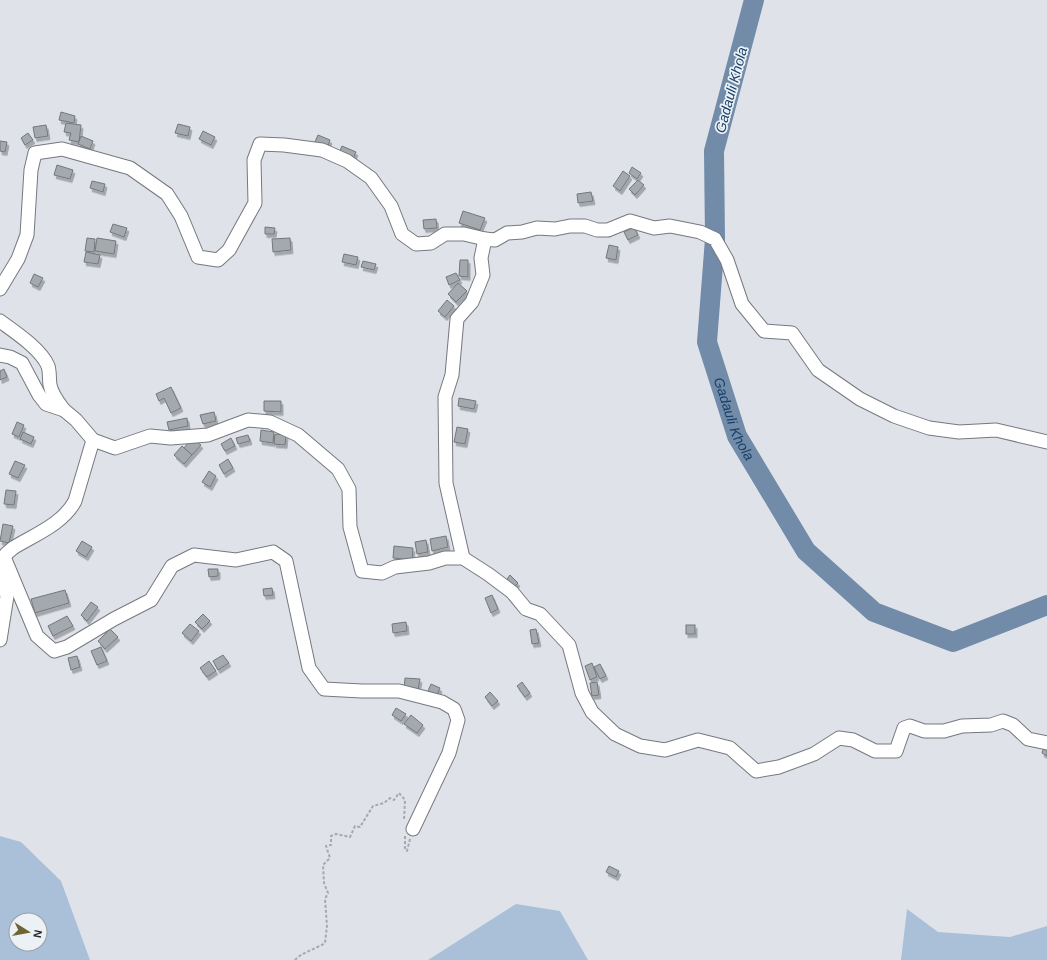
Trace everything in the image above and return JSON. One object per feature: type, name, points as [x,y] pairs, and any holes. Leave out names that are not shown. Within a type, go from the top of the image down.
[{"type":"street","points":[[0,289],[18,259],[27,234],[30,170],[35,153],[62,149],[130,168],[167,194],[181,216],[198,257],[218,260],[229,250],[245,224],[255,203],[256,184],[254,160],[260,144],[284,145],[322,150],[347,161],[371,178],[391,206],[402,234],[416,244],[431,243],[445,234],[464,234],[494,240],[507,233],[537,228],[555,229],[570,226],[585,226],[597,230],[608,230],[630,222],[654,228],[670,226],[700,232],[715,239],[726,260],[742,304],[764,332],[792,333],[818,370],[860,399],[894,416],[929,428],[959,432],[996,430],[1047,442]]},
{"type":"street","points":[[462,558],[446,483],[445,397],[452,375],[457,319],[472,302],[483,275],[481,258],[485,239]]},
{"type":"street","points":[[0,321],[17,332],[36,350],[48,366],[50,385],[54,396],[64,410],[76,420],[93,440],[115,448],[150,436],[171,438],[208,435],[248,420],[270,422],[298,435],[338,469],[349,489],[350,527],[362,571],[382,572],[395,567],[429,563],[445,558],[462,558],[488,574],[512,592],[526,609],[540,614],[569,645],[582,693],[592,712],[615,734],[640,746],[665,750],[698,740],[730,748],[756,770],[779,767],[814,754],[839,738],[853,740],[875,751],[896,751],[904,728],[910,726],[924,730],[944,731],[962,726],[990,725],[1003,721],[1013,725],[1028,738],[1047,743]]},
{"type":"street","points":[[0,355],[22,363],[39,395],[46,404],[64,410]]},
{"type":"street","points":[[93,440],[75,501],[71,509],[61,519],[13,548],[2,562],[37,636],[54,651],[67,647],[114,619],[151,600],[172,566],[194,555],[236,560],[273,552],[286,561],[309,668],[324,688],[362,691],[399,691],[442,702],[454,709],[458,720],[449,753],[407,829]]},
{"type":"street","points":[[0,572],[6,596],[0,640]]},
{"type":"path","points":[[295,960],[299,955],[314,950],[325,943],[328,926],[325,899],[328,893],[324,883],[323,865],[330,858],[326,846],[331,845],[331,836],[336,834],[350,837],[355,826],[360,826],[372,806],[384,803],[390,798],[394,800],[399,793],[405,800],[407,829],[407,851],[405,848],[407,829]]},
{"type":"shaded area","points":[[0,836],[21,842],[61,881],[90,960],[0,960]]},
{"type":"shaded area","points":[[516,904],[560,911],[588,960],[428,960]]},
{"type":"shaded area","points":[[907,909],[938,932],[1010,937],[1047,926],[1047,960],[901,960]]},
{"type":"building","points":[[61,112],[75,116],[74,123],[59,120]]},
{"type":"building","points":[[66,123],[81,125],[79,142],[69,140],[71,133],[64,132]]},
{"type":"building","points":[[178,124],[190,127],[188,136],[175,133]]},
{"type":"building","points":[[46,125],[48,136],[35,138],[33,127]]},
{"type":"building","points":[[203,131],[215,137],[211,145],[199,139]]},
{"type":"building","points":[[28,133],[33,140],[25,145],[21,138]]},
{"type":"building","points":[[318,135],[330,140],[327,149],[314,144]]},
{"type":"building","points":[[81,136],[93,141],[90,149],[78,144]]},
{"type":"building","points":[[0,141],[7,142],[5,152],[0,151]]},
{"type":"building","points":[[342,146],[356,152],[353,159],[339,153]]},
{"type":"building","points":[[57,165],[73,170],[70,179],[54,175]]},
{"type":"building","points":[[632,167],[641,173],[637,179],[629,173]]},
{"type":"building","points":[[623,171],[630,176],[620,191],[613,186]]},
{"type":"building","points":[[638,180],[644,185],[635,195],[629,189]]},
{"type":"building","points":[[92,181],[105,184],[103,192],[90,188]]},
{"type":"building","points":[[591,192],[593,201],[578,203],[577,194]]},
{"type":"building","points":[[463,211],[485,218],[480,230],[459,223]]},
{"type":"building","points":[[436,219],[437,228],[424,229],[423,220]]},
{"type":"building","points":[[113,224],[127,228],[124,237],[110,232]]},
{"type":"building","points":[[265,227],[275,228],[274,234],[265,234]]},
{"type":"building","points":[[634,227],[638,235],[628,240],[624,232]]},
{"type":"building","points":[[87,238],[95,239],[94,252],[85,251]]},
{"type":"building","points":[[97,238],[116,241],[114,254],[95,251]]},
{"type":"building","points":[[290,238],[291,250],[273,252],[272,239]]},
{"type":"building","points":[[609,245],[618,247],[616,260],[606,258]]},
{"type":"building","points":[[86,252],[100,255],[98,264],[84,262]]},
{"type":"building","points":[[344,254],[358,257],[356,265],[342,262]]},
{"type":"building","points":[[460,260],[468,260],[468,277],[459,276]]},
{"type":"building","points":[[363,261],[376,264],[374,270],[361,267]]},
{"type":"building","points":[[456,273],[460,280],[449,285],[446,277]]},
{"type":"building","points":[[34,274],[43,278],[38,287],[30,283]]},
{"type":"building","points":[[458,283],[467,291],[456,302],[448,294]]},
{"type":"building","points":[[447,300],[454,306],[445,317],[438,311]]},
{"type":"building","points":[[4,369],[7,377],[0,380],[0,371]]},
{"type":"building","points":[[171,387],[181,408],[171,413],[164,398],[159,401],[156,394]]},
{"type":"building","points":[[459,398],[476,401],[474,409],[458,406]]},
{"type":"building","points":[[264,401],[281,401],[281,412],[264,411]]},
{"type":"building","points":[[214,412],[216,421],[203,424],[200,415]]},
{"type":"building","points":[[187,418],[188,426],[169,430],[167,422]]},
{"type":"building","points":[[17,422],[24,425],[19,437],[12,434]]},
{"type":"building","points":[[457,427],[468,429],[465,444],[454,442]]},
{"type":"building","points":[[261,430],[274,432],[273,443],[260,441]]},
{"type":"building","points":[[23,432],[34,437],[31,444],[20,439]]},
{"type":"building","points":[[275,434],[286,435],[285,445],[274,444]]},
{"type":"building","points":[[248,435],[250,441],[238,444],[236,438]]},
{"type":"building","points":[[192,438],[201,445],[192,455],[184,448]]},
{"type":"building","points":[[231,438],[235,446],[225,451],[221,444]]},
{"type":"building","points":[[182,446],[192,455],[184,464],[174,455]]},
{"type":"building","points":[[228,459],[233,468],[224,474],[219,465]]},
{"type":"building","points":[[15,461],[25,465],[18,478],[9,474]]},
{"type":"building","points":[[209,471],[216,476],[210,487],[202,482]]},
{"type":"building","points":[[6,490],[16,491],[14,505],[4,504]]},
{"type":"building","points":[[3,524],[13,526],[9,543],[0,541]]},
{"type":"building","points":[[446,536],[448,547],[432,551],[430,539]]},
{"type":"building","points":[[426,540],[428,552],[417,554],[415,542]]},
{"type":"building","points":[[82,541],[92,547],[86,557],[76,551]]},
{"type":"building","points":[[394,546],[413,548],[412,560],[393,558]]},
{"type":"building","points":[[208,569],[218,569],[218,576],[209,577]]},
{"type":"building","points":[[510,575],[518,583],[514,587],[507,579]]},
{"type":"building","points":[[272,588],[273,595],[264,596],[263,589]]},
{"type":"building","points":[[65,590],[69,603],[35,613],[31,599]]},
{"type":"building","points":[[492,595],[498,609],[491,613],[485,598]]},
{"type":"building","points":[[91,602],[98,607],[87,621],[81,615]]},
{"type":"building","points":[[203,614],[210,621],[202,629],[195,622]]},
{"type":"building","points":[[67,616],[73,626],[53,636],[48,626]]},
{"type":"building","points":[[406,622],[407,631],[393,633],[392,624]]},
{"type":"building","points":[[190,624],[199,631],[191,641],[182,633]]},
{"type":"building","points":[[686,625],[695,625],[695,634],[686,634]]},
{"type":"building","points":[[110,629],[118,637],[105,649],[98,641]]},
{"type":"building","points":[[536,629],[539,643],[532,644],[530,630]]},
{"type":"building","points":[[101,647],[107,661],[97,665],[91,651]]},
{"type":"building","points":[[223,655],[229,663],[218,670],[213,661]]},
{"type":"building","points":[[77,656],[80,667],[71,670],[68,658]]},
{"type":"building","points":[[209,661],[216,671],[207,677],[200,668]]},
{"type":"building","points":[[592,663],[597,677],[590,680],[585,666]]},
{"type":"building","points":[[600,664],[606,676],[600,679],[594,667]]},
{"type":"building","points":[[405,678],[420,679],[418,690],[404,689]]},
{"type":"building","points":[[522,682],[530,693],[525,697],[517,686]]},
{"type":"building","points":[[597,682],[599,695],[592,696],[590,683]]},
{"type":"building","points":[[431,684],[440,688],[437,695],[428,691]]},
{"type":"building","points":[[490,692],[498,701],[492,706],[485,697]]},
{"type":"building","points":[[396,708],[406,714],[401,721],[392,715]]},
{"type":"building","points":[[411,715],[423,725],[417,733],[404,724]]},
{"type":"building","points":[[1044,747],[1047,749],[1047,756],[1042,753]]},
{"type":"building","points":[[609,866],[619,871],[616,877],[606,872]]},
{"type":"waterway","name":"Gadauli Khola","points":[[754,0],[714,151],[715,239],[707,342],[737,436],[806,551],[874,612],[953,642],[1047,605]]}]
